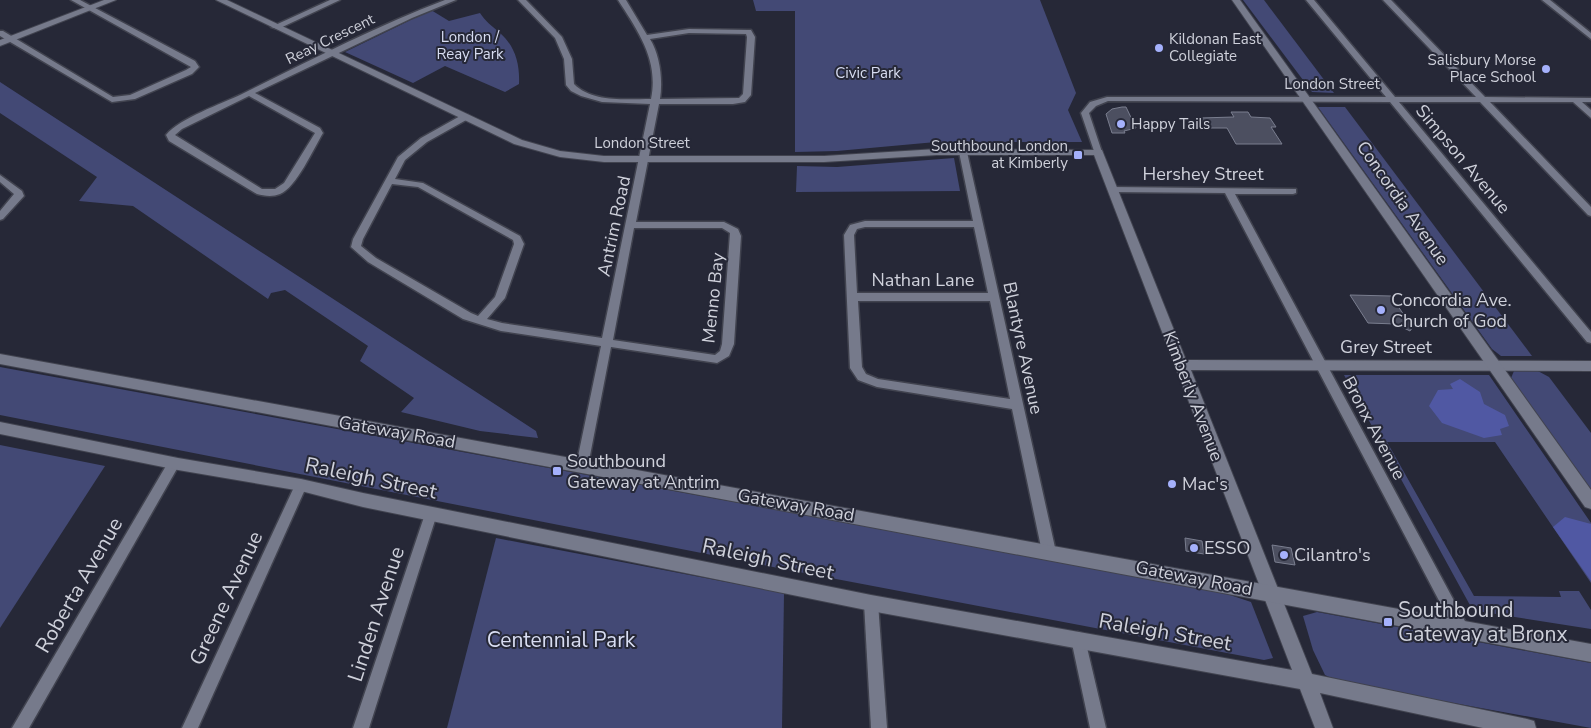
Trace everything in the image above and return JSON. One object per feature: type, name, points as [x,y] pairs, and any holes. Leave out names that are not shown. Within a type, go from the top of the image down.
[{"type":"street","points":[[0,33],[107,98],[116,101],[132,97],[189,72],[195,67],[192,62],[75,0]]},
{"type":"street","points":[[0,42],[112,0]]},
{"type":"street","name":"London Street","points":[[223,0],[465,117],[546,153],[586,159],[824,159],[963,152],[1098,152]]},
{"type":"street","points":[[276,27],[336,0]]},
{"type":"street","name":"Reay Crescent","points":[[249,93],[318,130],[319,133],[287,185],[278,192],[260,192],[172,139],[170,135],[179,127],[249,93],[332,53],[420,11],[452,0]]},
{"type":"street","points":[[522,0],[558,37],[568,59],[570,88],[605,100],[733,102],[746,98],[751,37],[748,32],[739,30],[689,31],[646,37]]},
{"type":"street","name":"Antrim Road","points":[[582,466],[656,102],[656,68],[646,37],[622,0]]},
{"type":"street","name":"Concordia Avenue","points":[[1236,0],[1591,502]]},
{"type":"street","name":"Simpson Avenue","points":[[1310,0],[1591,339]]},
{"type":"street","points":[[1387,0],[1591,213]]},
{"type":"street","points":[[1546,0],[1591,37]]},
{"type":"street","name":"London Street","points":[[1086,120],[1087,110],[1098,102],[1107,99],[1591,100]]},
{"type":"street","points":[[1575,100],[1591,115]]},
{"type":"street","points":[[465,117],[412,149],[401,159],[358,239],[356,247],[372,260],[467,316],[501,327],[608,343]]},
{"type":"street","name":"Kimberly Avenue","points":[[1086,120],[1324,728]]},
{"type":"street","name":"Blantyre Avenue","points":[[963,152],[1049,552]]},
{"type":"street","points":[[0,178],[19,193],[20,196],[0,217]]},
{"type":"street","points":[[388,181],[420,185],[517,238],[519,244],[500,298],[480,320]]},
{"type":"street","name":"Hershey Street","points":[[1114,190],[1293,191]]},
{"type":"street","name":"Bronx Avenue","points":[[1228,190],[1461,628]]},
{"type":"street","points":[[978,224],[865,224],[853,227],[849,235],[856,368],[862,377],[877,383],[1017,406]]},
{"type":"street","name":"Menno Bay","points":[[608,343],[717,359],[725,353],[728,344],[735,231],[724,225],[632,225]]},
{"type":"street","name":"Nathan Lane","points":[[852,297],[994,297]]},
{"type":"street","name":"Gateway Road","points":[[0,359],[1270,592],[1591,653]]},
{"type":"street","name":"Grey Street","points":[[1181,366],[1591,366]]},
{"type":"street","name":"Raleigh Street","points":[[0,428],[301,486],[872,604],[1078,639],[1306,682],[1528,728]]},
{"type":"street","name":"Roberta Avenue","points":[[20,728],[174,463]]},
{"type":"street","name":"Greene Avenue","points":[[190,728],[301,486]]},
{"type":"street","name":"Linden Avenue","points":[[360,728],[431,514]]},
{"type":"street","points":[[872,604],[879,728]]},
{"type":"street","points":[[1078,639],[1098,728]]},
{"type":"green space","name":"Civic Park","points":[[753,0],[1040,0],[1076,93],[1068,110],[1082,142],[936,142],[837,151],[795,152],[795,11],[756,11]]},
{"type":"green space","points":[[1243,0],[1264,0],[1334,93],[1312,92]]},
{"type":"green space","name":"London / Reay Park","points":[[431,10],[449,21],[480,13],[505,38],[513,50],[519,69],[519,84],[505,92],[445,66],[413,83],[345,52]]},
{"type":"green space","points":[[0,82],[536,431],[538,438],[480,431],[401,412],[414,398],[360,361],[368,346],[285,290],[271,293],[268,299],[133,206],[79,201],[97,177],[0,113]]},
{"type":"green space","points":[[1318,107],[1345,107],[1532,356],[1501,356],[1492,349]]},
{"type":"green space","points":[[954,158],[960,191],[796,192],[797,166],[837,167]]},
{"type":"green space","points":[[0,367],[1218,591],[1251,602],[1273,658],[1264,660],[778,568],[0,415]]},
{"type":"green space","points":[[1536,370],[1549,377],[1591,433],[1591,490],[1511,378],[1514,371]]},
{"type":"green space","points":[[1344,375],[1489,375],[1591,523],[1591,583],[1495,442],[1387,442],[1474,596],[1561,597],[1559,591],[1579,591],[1591,610],[1591,629],[1483,612],[1471,607]]},
{"type":"green space","points":[[0,445],[105,466],[0,628]]},
{"type":"green space","name":"Centennial Park","points":[[496,538],[784,593],[782,728],[447,728]]},
{"type":"green space","points":[[1317,612],[1591,663],[1591,728],[1339,682],[1325,675],[1313,650],[1303,616]]},
{"type":"shaded area","points":[[1460,379],[1480,392],[1484,404],[1505,415],[1509,426],[1500,429],[1502,435],[1484,438],[1442,423],[1429,406],[1438,390],[1453,389],[1450,384]]},
{"type":"shaded area","points":[[1565,517],[1591,524],[1591,581],[1553,527]]},
{"type":"building","name":"Happy Tails","points":[[1126,107],[1136,128],[1124,131],[1125,133],[1112,133],[1106,114],[1112,109]]},
{"type":"building","points":[[1231,112],[1248,112],[1251,117],[1270,118],[1276,127],[1271,127],[1282,144],[1236,144],[1227,128],[1207,128],[1200,118],[1234,117]]},
{"type":"building","name":"Concordia Ave. Church of God","points":[[1350,295],[1391,296],[1404,315],[1417,321],[1410,331],[1396,324],[1368,323]]},
{"type":"building","name":"ESSO","points":[[1185,538],[1202,541],[1204,554],[1186,551]]},
{"type":"building","name":"Cilantro's","points":[[1272,545],[1291,548],[1295,565],[1275,562]]},
{"type":"place","name":"Kildonan East Collegiate","points":[[1159,48]]},
{"type":"place","name":"Salisbury Morse Place School","points":[[1546,69]]},
{"type":"place","name":"Happy Tails","points":[[1121,124]]},
{"type":"place","name":"Southbound London at Kimberly","points":[[1078,155]]},
{"type":"place","name":"Concordia Ave. Church of God","points":[[1381,310]]},
{"type":"place","name":"Southbound Gateway at Antrim","points":[[557,471]]},
{"type":"place","name":"Mac's","points":[[1172,484]]},
{"type":"place","name":"ESSO","points":[[1194,548]]},
{"type":"place","name":"Cilantro's","points":[[1284,555]]},
{"type":"place","name":"Southbound Gateway at Bronx","points":[[1388,622]]}]
